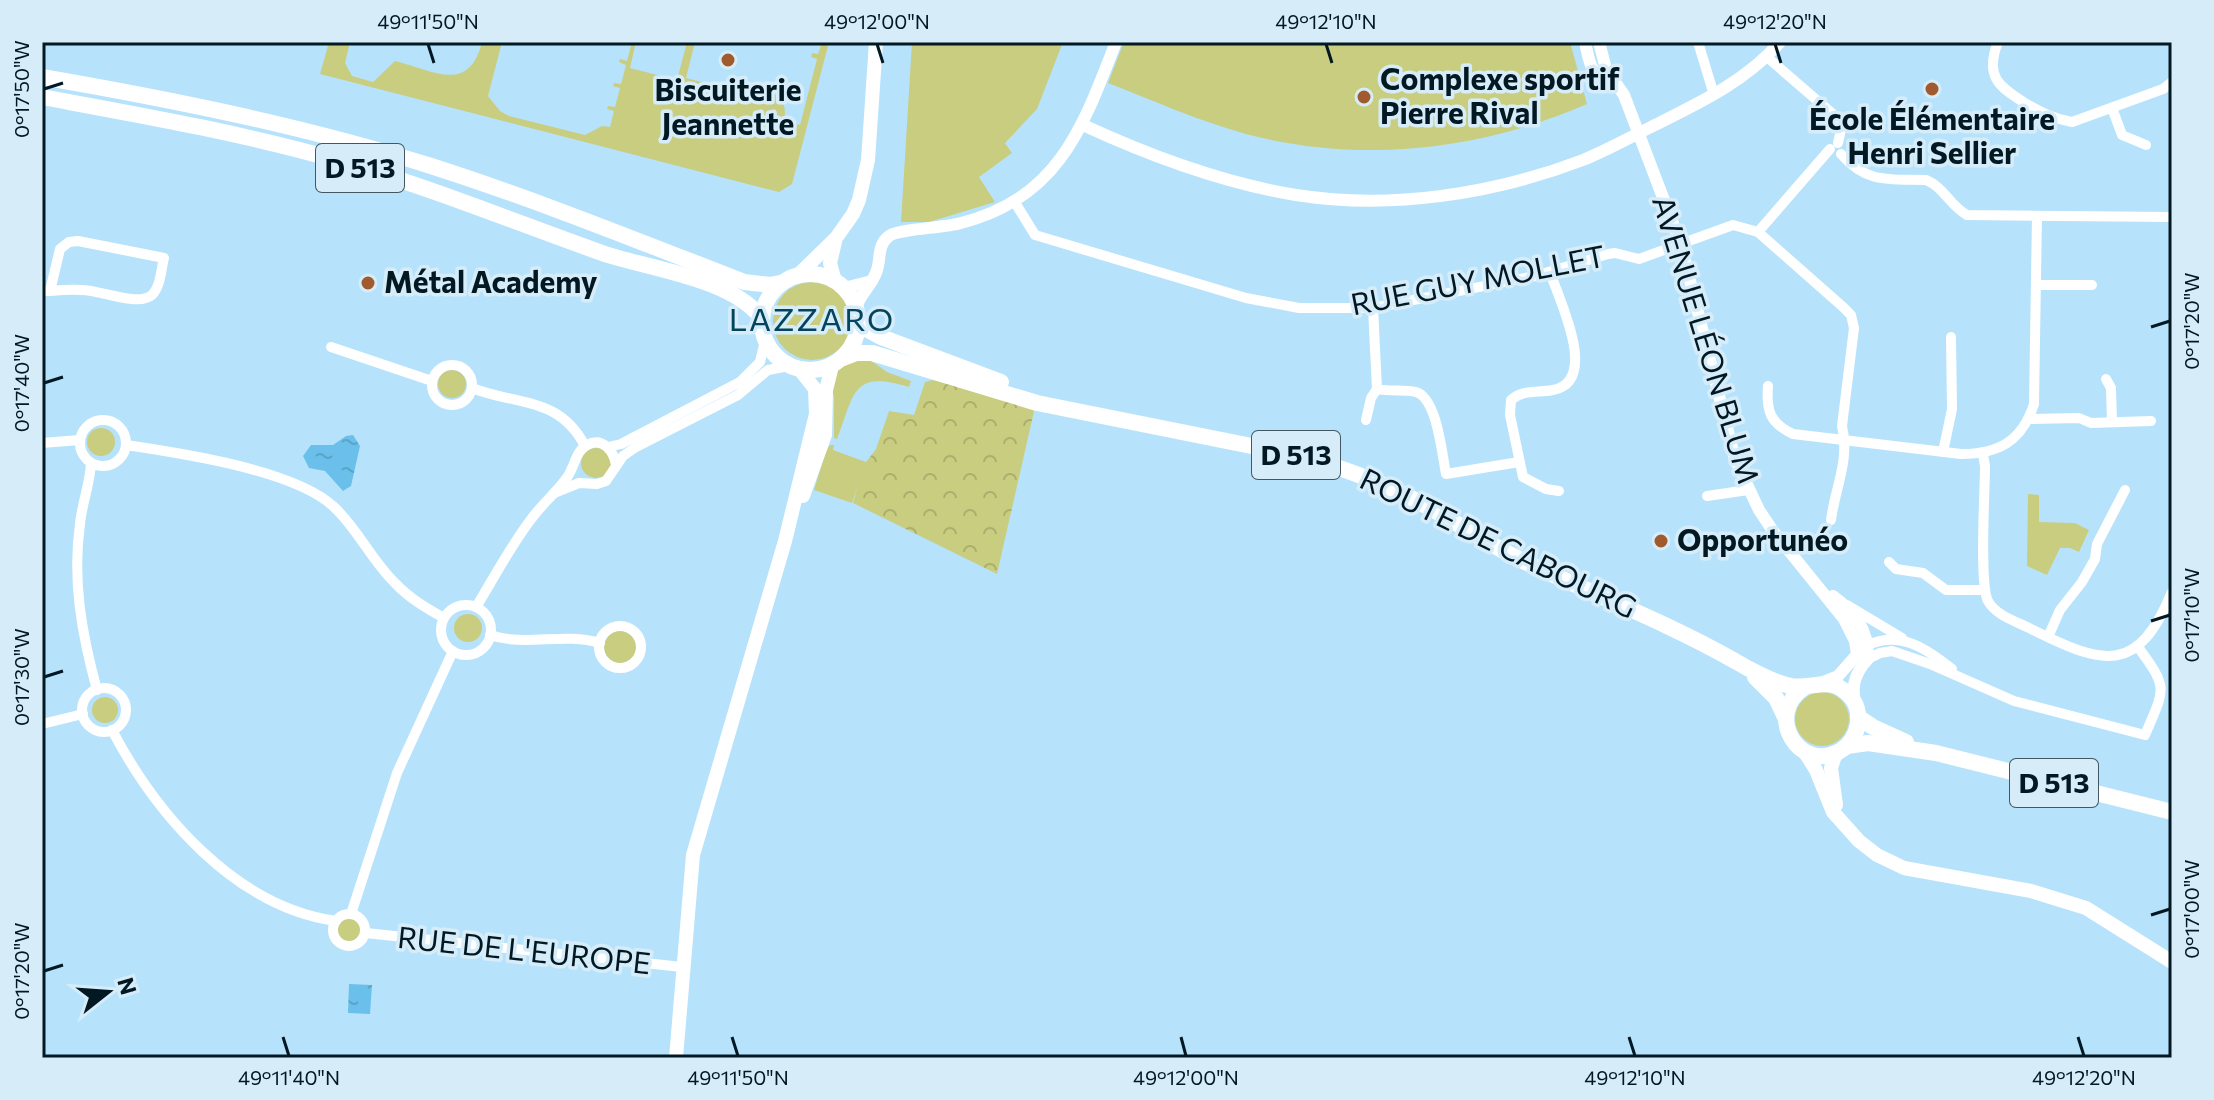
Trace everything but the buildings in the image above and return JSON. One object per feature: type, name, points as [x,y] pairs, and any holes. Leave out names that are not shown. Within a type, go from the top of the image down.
[{"type":"main road","points":[[676,1058],[689,886],[698,831],[785,541],[818,402],[815,389],[795,368],[777,358],[765,341],[762,319],[768,299],[836,238],[853,214],[866,174],[876,42]]},
{"type":"main road","name":"D 513","points":[[42,77],[230,111],[328,136],[468,179],[744,282],[770,285],[789,280]]},
{"type":"main road","name":"D 513","points":[[42,97],[233,135],[361,168],[440,193],[635,264],[709,285],[745,302],[762,319]]},
{"type":"main road","points":[[785,541],[822,448],[827,380],[855,340],[857,312],[830,263],[836,238]]},
{"type":"main road","points":[[789,280],[816,274],[840,284]]},
{"type":"main road","name":"D 513","points":[[857,312],[868,330],[897,344],[1105,417]]},
{"type":"main road","name":"D 513","points":[[838,362],[856,353],[872,353],[1037,403],[1105,417]]},
{"type":"main road","points":[[795,368],[811,371],[838,362]]},
{"type":"main road","name":"ROUTE DE CABOURG","points":[[1105,417],[1332,465],[1426,505],[1517,558],[1682,633],[1740,664]]},
{"type":"main road","name":"D 513","points":[[1740,664],[1782,684],[1805,687]]},
{"type":"main road","name":"D 513","points":[[1740,664],[1774,695],[1786,720]]},
{"type":"main road","points":[[1846,827],[1832,789],[1831,768],[1841,750],[1855,736],[1857,710],[1842,689],[1823,682],[1805,687],[1789,703],[1786,720],[1790,736],[1816,770],[1833,812],[1846,827],[1877,855],[1904,868],[2031,891],[2086,908],[2172,962]]},
{"type":"main road","name":"D 513","points":[[1857,710],[1895,739],[1936,753],[2172,812]]},
{"type":"main road","name":"D 513","points":[[1841,750],[1868,743],[1936,753]]},
{"type":"main road","points":[[1804,751],[1822,756],[1841,750]]},
{"type":"street","points":[[857,312],[878,269],[881,247],[890,235],[973,220],[1014,201],[1049,174],[1083,125],[1116,42]]},
{"type":"street","name":"AVENUE LÉON BLUM","points":[[1585,42],[1591,69],[1599,77],[1612,81]]},
{"type":"street","name":"AVENUE LÉON BLUM","points":[[1599,42],[1612,81],[1624,95],[1681,245],[1719,402],[1735,459],[1748,490],[1773,531],[1820,587],[1864,653]]},
{"type":"street","points":[[1698,42],[1714,95]]},
{"type":"street","points":[[1083,125],[1189,167],[1244,183],[1297,195],[1407,199],[1496,186],[1584,159],[1714,95],[1767,57],[1780,42]]},
{"type":"street","points":[[1998,42],[1993,59],[1995,78],[2003,90],[2058,120],[2072,122],[2163,89],[2172,82]]},
{"type":"street","points":[[1767,57],[1834,115],[1841,130],[1836,149],[1758,232],[1851,315],[1854,328],[1842,426],[1845,440],[1839,489],[1831,520]]},
{"type":"street","points":[[2112,108],[2122,135],[2146,145]]},
{"type":"street","points":[[1836,149],[1849,164],[1869,177],[1934,183],[1959,211],[1967,215],[2168,217]]},
{"type":"street","name":"RUE GUY MOLLET","points":[[1014,201],[1035,235],[1246,298],[1299,308],[1373,308],[1550,272],[1608,254],[1639,259],[1733,225],[1758,232]]},
{"type":"street","points":[[1768,386],[1767,403],[1779,427],[1793,434],[1983,454],[2018,436],[2034,404],[2037,216]]},
{"type":"street","points":[[78,241],[164,258],[157,286],[150,296],[143,299],[85,289],[46,291],[60,249],[69,242],[78,241]]},
{"type":"street","points":[[1550,272],[1571,335],[1577,364],[1571,382],[1556,390],[1519,393],[1511,400],[1510,415],[1523,477],[1546,489],[1559,491]]},
{"type":"street","points":[[840,284],[872,281]]},
{"type":"street","points":[[2036,285],[2092,285]]},
{"type":"street","points":[[1366,420],[1371,398],[1377,389],[1373,308]]},
{"type":"street","points":[[1943,452],[1952,409],[1951,337]]},
{"type":"street","points":[[588,482],[577,471],[576,464],[578,454],[585,446],[592,443],[608,447],[621,444],[733,387],[760,362],[765,341]]},
{"type":"street","points":[[331,347],[432,381]]},
{"type":"street","points":[[445,366],[458,366],[471,377],[472,388],[466,400],[455,406],[448,405],[434,394],[432,381],[445,366]]},
{"type":"street","points":[[554,493],[570,485],[606,481],[623,456],[636,447],[738,395],[768,370],[795,368]]},
{"type":"street","points":[[2106,379],[2111,388],[2112,422]]},
{"type":"street","points":[[472,388],[552,410],[573,426],[585,446]]},
{"type":"street","points":[[1377,389],[1415,392],[1426,397],[1434,415],[1446,474],[1519,462]]},
{"type":"street","points":[[2029,419],[2079,418],[2091,423],[2151,421]]},
{"type":"street","points":[[105,419],[121,428],[126,445],[123,454],[109,465],[91,463],[80,449],[79,440],[88,424],[105,419]]},
{"type":"street","points":[[42,443],[79,440]]},
{"type":"street","points":[[126,445],[225,464],[285,479],[312,490],[334,507],[350,525],[394,583],[413,600],[444,618]]},
{"type":"street","points":[[608,447],[615,455],[616,465]]},
{"type":"street","points":[[1983,454],[1984,590],[1994,610],[2084,653],[2109,656],[2138,647],[2149,638],[2172,592]]},
{"type":"street","points":[[91,463],[80,523],[77,590],[83,640],[97,690]]},
{"type":"street","points":[[476,607],[530,520],[576,464]]},
{"type":"street","points":[[1711,499],[1748,490]]},
{"type":"street","points":[[2048,637],[2060,610],[2095,559],[2097,544],[2125,490]]},
{"type":"street","points":[[1889,562],[1896,569],[1923,573],[1946,590],[1984,590]]},
{"type":"street","name":"AVENUE LÉON BLUM","points":[[1820,587],[1860,621],[1864,653]]},
{"type":"street","points":[[1841,602],[1938,658],[1963,678]]},
{"type":"street","points":[[455,607],[476,607],[489,619],[490,635],[483,648],[476,653],[467,655],[453,651],[442,636],[444,618],[455,607]]},
{"type":"street","points":[[628,628],[638,636],[640,654],[625,668],[611,666],[601,656],[600,643],[610,629],[628,628]]},
{"type":"street","points":[[490,635],[515,641],[578,638],[600,643]]},
{"type":"street","points":[[1823,682],[1838,676],[1881,640],[1908,641]]},
{"type":"street","points":[[1864,653],[1892,651],[2014,701],[2145,735],[2163,689],[2159,675],[2138,647]]},
{"type":"street","points":[[351,914],[397,773],[453,651]]},
{"type":"street","points":[[1857,710],[1852,687],[1864,653]]},
{"type":"street","points":[[110,689],[124,701],[123,721],[105,732],[90,727],[83,714],[87,697],[97,690],[110,689]]},
{"type":"street","points":[[42,724],[83,714]]},
{"type":"street","points":[[112,730],[139,778],[163,812],[210,857],[248,886],[280,903],[312,917],[336,921]]},
{"type":"street","points":[[351,914],[363,920],[366,933],[357,945],[343,946],[333,935],[336,921],[342,915],[351,914]]},
{"type":"street","name":"RUE DE L'EUROPE","points":[[366,933],[682,967]]},
{"type":"green space","points":[[329,42],[350,42],[345,63],[352,76],[373,82],[395,61],[436,73],[459,74],[476,58],[482,42],[502,42],[488,96],[500,111],[585,135],[602,126],[610,127],[614,111],[607,109],[608,106],[615,107],[620,88],[613,86],[614,83],[621,84],[626,65],[619,62],[620,59],[627,61],[632,42],[636,42],[630,68],[677,80],[687,42],[695,42],[686,78],[756,96],[760,89],[772,93],[783,103],[784,121],[800,125],[817,59],[811,57],[812,53],[818,54],[822,42],[829,42],[792,184],[779,192],[320,74]]},
{"type":"green space","points":[[912,42],[1063,42],[1037,109],[1005,143],[1012,153],[979,177],[995,202],[929,222],[901,222]]},
{"type":"green space","name":"Complexe sportif Pierre Rival","points":[[1124,42],[1570,42],[1587,104],[1504,133],[1462,142],[1419,148],[1332,149],[1246,134],[1108,83]]},
{"type":"green space","points":[[812,282],[827,285],[840,293],[848,306],[851,321],[848,336],[840,349],[827,357],[812,360],[797,357],[784,349],[776,336],[773,321],[776,306],[784,293],[797,285]]},
{"type":"green space","points":[[867,358],[887,372],[911,381],[909,387],[876,381],[858,389],[837,439],[834,438],[834,396],[830,391],[835,375],[846,364]]},
{"type":"green space","points":[[452,370],[462,374],[466,384],[462,394],[452,398],[442,394],[438,384],[442,374]]},
{"type":"green space","points":[[933,380],[1035,407],[997,574],[853,503],[863,466],[876,449],[889,411],[914,415],[925,382]]},
{"type":"green space","points":[[101,428],[111,432],[115,442],[111,452],[101,456],[91,452],[87,442],[91,432]]},
{"type":"green space","points":[[830,445],[834,445],[833,450],[866,462],[852,503],[814,490]]},
{"type":"green space","points":[[596,448],[607,452],[611,463],[607,474],[596,478],[585,474],[581,463],[585,452]]},
{"type":"green space","points":[[2028,494],[2039,495],[2039,522],[2075,523],[2089,530],[2079,552],[2060,548],[2047,575],[2027,566]]},
{"type":"green space","points":[[468,614],[478,618],[482,628],[478,638],[468,642],[458,638],[454,628],[458,618]]},
{"type":"green space","points":[[620,631],[631,636],[636,647],[631,658],[620,663],[609,658],[604,647],[609,636]]},
{"type":"green space","points":[[1822,692],[1841,700],[1849,719],[1841,738],[1822,746],[1803,738],[1795,719],[1803,700]]},
{"type":"green space","points":[[105,697],[114,701],[118,710],[114,719],[105,723],[96,719],[92,710],[96,701]]},
{"type":"green space","points":[[350,916],[360,920],[364,930],[360,940],[350,944],[340,940],[336,930],[340,920]]},
{"type":"water","points":[[353,435],[360,446],[351,486],[343,491],[325,471],[309,468],[303,456],[311,445],[333,445]]},
{"type":"water","points":[[349,984],[372,985],[370,1014],[348,1013]]},
{"type":"place","name":"Biscuiterie Jeannette","points":[[728,60]]},
{"type":"place","name":"École Élémentaire Henri Sellier","points":[[1932,89]]},
{"type":"place","name":"Complexe sportif Pierre Rival","points":[[1364,97]]},
{"type":"place","name":"Métal Academy","points":[[368,283]]},
{"type":"place","name":"Opportunéo","points":[[1661,541]]},
{"type":"district","name":"LAZZARO","points":[[812,320]]}]
